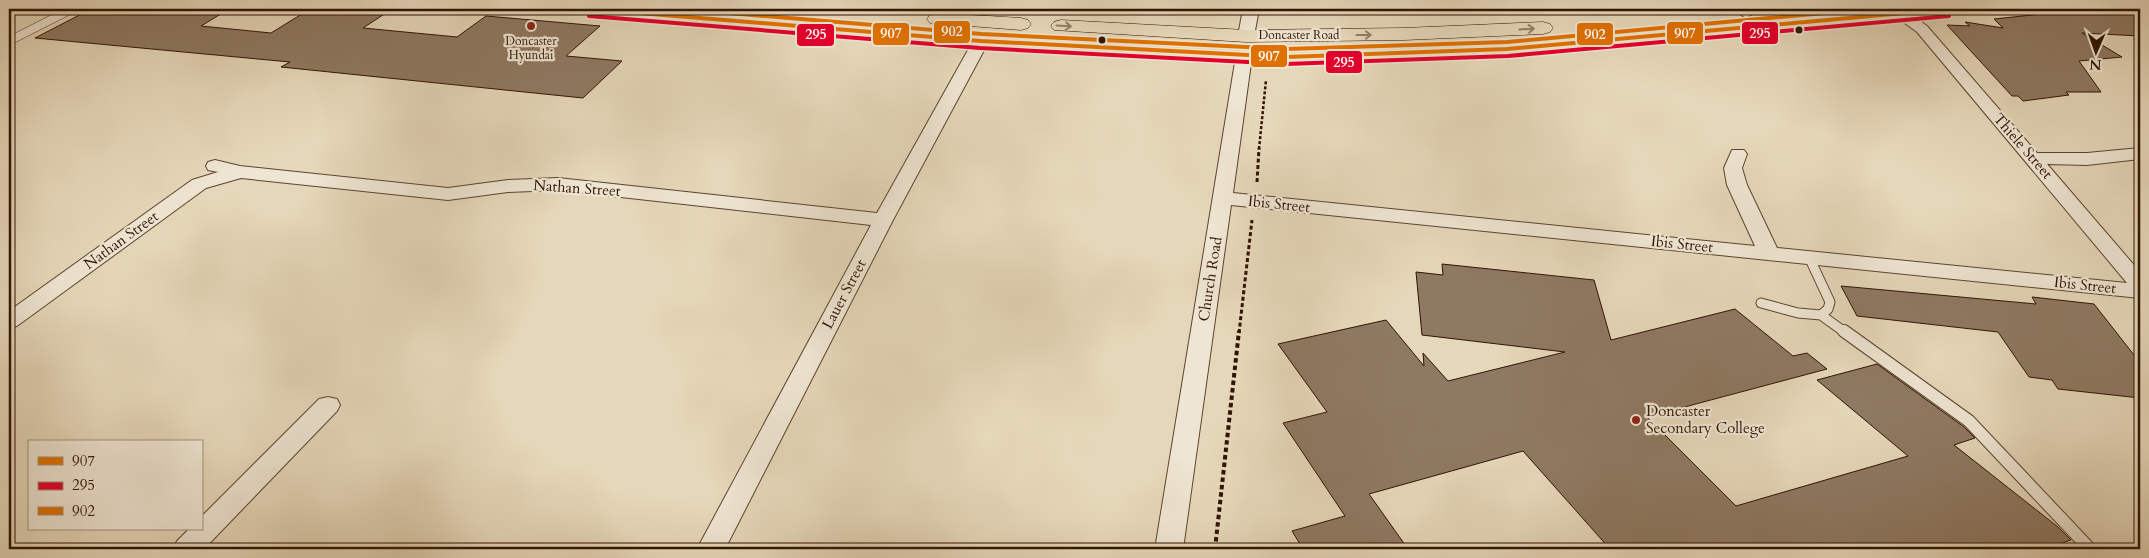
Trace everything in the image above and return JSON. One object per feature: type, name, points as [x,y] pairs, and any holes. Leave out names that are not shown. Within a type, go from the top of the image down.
[{"type":"main road","name":"Doncaster Road","points":[[590,9],[757,16],[981,41],[1245,46],[1414,34],[1543,28],[1743,11],[1793,9]]},
{"type":"main road","name":"Doncaster Road","points":[[806,9],[936,14],[1245,46],[1376,55],[1507,49],[1948,9]]},
{"type":"street","name":"Church Road","points":[[1169,549],[1251,9]]},
{"type":"street","name":"Thiele Street","points":[[1900,13],[1922,30],[2140,285]]},
{"type":"street","name":"Lauer Street","points":[[711,549],[883,220],[981,41]]},
{"type":"street","points":[[2033,158],[2087,159],[2140,153]]},
{"type":"street","points":[[1738,154],[1733,168],[1737,185],[1769,253]]},
{"type":"street","name":"Nathan Street","points":[[215,166],[240,172],[448,194],[508,186],[558,184],[883,220]]},
{"type":"street","name":"Nathan Street","points":[[9,321],[199,184],[240,172]]},
{"type":"street","name":"Ibis Street","points":[[1223,198],[2140,291]]},
{"type":"street","points":[[187,549],[328,405]]},
{"type":"lane","points":[[9,41],[72,9]]},
{"type":"lane","points":[[1761,303],[1789,313],[1807,316],[1821,315],[1828,309],[1830,302],[1809,257]]},
{"type":"lane","points":[[1821,315],[1970,421],[2090,549]]},
{"type":"path","points":[[1216,549],[1250,223],[1257,202],[1256,174],[1266,80]]},
{"type":"building","points":[[91,9],[229,9],[201,26],[271,33],[310,9],[392,9],[363,28],[457,37],[486,16],[600,26],[566,56],[622,61],[583,98],[281,67],[290,62],[35,38]]},
{"type":"building","points":[[2060,12],[2140,13],[2140,36],[2082,33],[2122,57],[2079,61],[2101,92],[2066,92],[2069,95],[2023,101],[2018,96],[2012,96],[1947,25],[1970,26],[1965,22],[2003,28],[1994,19]]},
{"type":"building","points":[[1442,264],[1594,280],[1611,340],[1735,309],[1793,356],[1807,353],[1827,369],[1647,417],[1736,506],[1908,456],[1817,380],[1877,364],[1964,427],[1975,438],[1954,445],[2058,527],[2071,540],[2045,549],[1610,549],[1523,451],[1369,494],[1408,549],[1303,549],[1292,531],[1345,516],[1283,423],[1327,412],[1278,344],[1386,320],[1424,366],[1423,353],[1448,381],[1565,352],[1422,335],[1416,272],[1443,275]]},
{"type":"building","points":[[1841,286],[2036,304],[2032,297],[2094,304],[2134,355],[2140,356],[2140,398],[2058,389],[2052,380],[2029,377],[1998,332],[1857,316]]},
{"type":"transit line","name":"907","points":[[590,9],[981,41],[1286,57],[1507,49],[1948,9]]},
{"type":"transit line","name":"902","points":[[679,9],[982,34],[1286,49],[1507,42],[1868,9]]},
{"type":"transit line","name":"295","points":[[589,16],[980,48],[1286,64],[1508,56],[1949,16]]},
{"type":"place","name":"Doncaster Hyundai","points":[[531,26]]},
{"type":"place","name":"Doncaster Secondary College","points":[[1636,420]]}]
